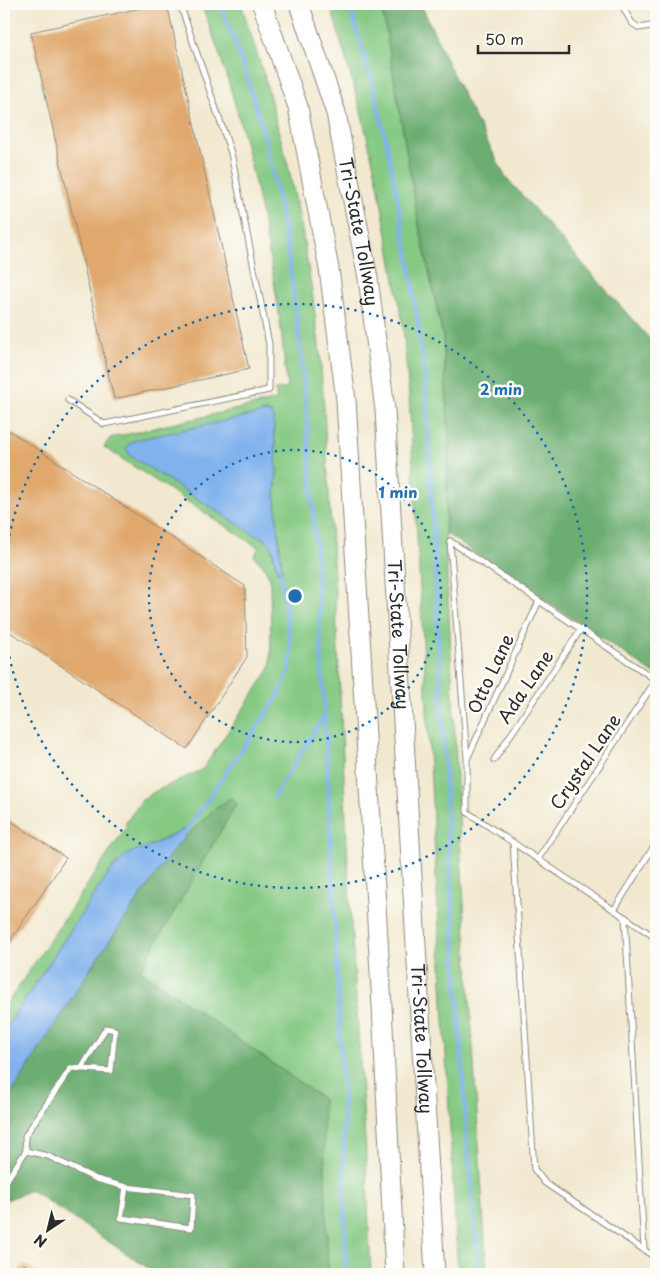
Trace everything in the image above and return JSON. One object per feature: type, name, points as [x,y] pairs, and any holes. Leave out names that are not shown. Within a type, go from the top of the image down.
[{"type":"highway","name":"Tri-State Tollway","points":[[262,4],[298,107],[329,269],[346,400],[381,986],[395,1274]]},
{"type":"highway","name":"Tri-State Tollway","points":[[299,4],[336,113],[368,278],[385,410],[435,1274]]},
{"type":"lane","points":[[68,400],[104,424],[269,390],[269,344],[232,153],[180,4]]},
{"type":"lane","points":[[621,4],[632,23],[640,28],[656,25]]},
{"type":"lane","points":[[656,680],[450,542],[467,758],[468,812],[656,938]]},
{"type":"lane","name":"Otto Lane","points":[[467,758],[539,601]]},
{"type":"lane","name":"Ada Lane","points":[[494,760],[581,629]]},
{"type":"lane","name":"Crystal Lane","points":[[538,859],[656,680]]},
{"type":"lane","points":[[513,842],[532,1162],[534,1169],[545,1183],[656,1258]]},
{"type":"lane","points":[[614,910],[656,843]]},
{"type":"lane","points":[[625,917],[644,1249]]},
{"type":"lane","points":[[4,1184],[26,1151],[25,1136],[70,1068],[80,1069],[111,1071],[115,1030],[106,1028],[80,1069]]},
{"type":"lane","points":[[26,1151],[48,1156],[96,1178],[126,1187],[193,1195],[192,1228],[121,1218],[126,1187]]},
{"type":"green space","points":[[201,4],[241,4],[264,75],[288,166],[301,224],[320,353],[336,609],[350,905],[366,1155],[371,1274],[328,1274],[322,1099],[140,970],[237,803],[231,798],[216,808],[185,837],[186,832],[183,830],[148,847],[134,851],[115,865],[4,1031],[4,1008],[127,826],[125,824],[142,800],[154,792],[203,769],[269,670],[271,662],[270,578],[264,567],[254,556],[259,548],[104,447],[110,438],[277,400],[275,390],[287,388],[278,306],[263,220],[237,110]],"holes":[[[270,412],[273,417],[277,471],[275,495],[282,573],[277,571],[270,543],[258,536]]]},
{"type":"green space","points":[[330,4],[380,4],[418,220],[443,337],[449,441],[445,533],[460,839],[487,1274],[458,1274],[409,396],[403,326],[378,184],[362,115]]},
{"type":"green space","points":[[380,4],[421,4],[457,83],[505,176],[656,346],[656,675],[445,533],[449,441],[443,337],[418,220]]},
{"type":"green space","points":[[230,798],[237,803],[140,970],[323,1099],[328,1274],[157,1274],[31,1190],[4,1201],[4,1105],[96,960],[168,857],[185,837],[216,808]]},
{"type":"water","points":[[266,412],[272,414],[273,417],[277,471],[275,495],[281,574],[278,571],[272,548],[266,540],[253,534],[132,457],[126,449],[130,443],[136,440]]},
{"type":"water","points":[[183,830],[186,832],[185,837],[168,857],[96,960],[4,1105],[4,1031],[106,877],[124,857]]},
{"type":"building","points":[[159,4],[167,4],[249,369],[114,399],[31,32]]},
{"type":"building","points":[[4,427],[245,586],[247,657],[187,749],[4,628]]},
{"type":"building","points":[[4,816],[66,858],[4,950]]},
{"type":"building","points":[[24,1264],[39,1274],[17,1274]]},
{"type":"waterway","points":[[220,4],[248,79],[269,155],[281,211],[290,268],[304,382],[313,497],[332,867],[344,1122],[346,1274]]},
{"type":"waterway","points":[[349,4],[372,82],[387,144],[409,260],[426,382],[448,837],[467,1139],[480,1274]]},
{"type":"waterway","points":[[186,832],[279,695],[290,668],[291,650],[281,574]]},
{"type":"waterway","points":[[274,797],[324,716]]}]
